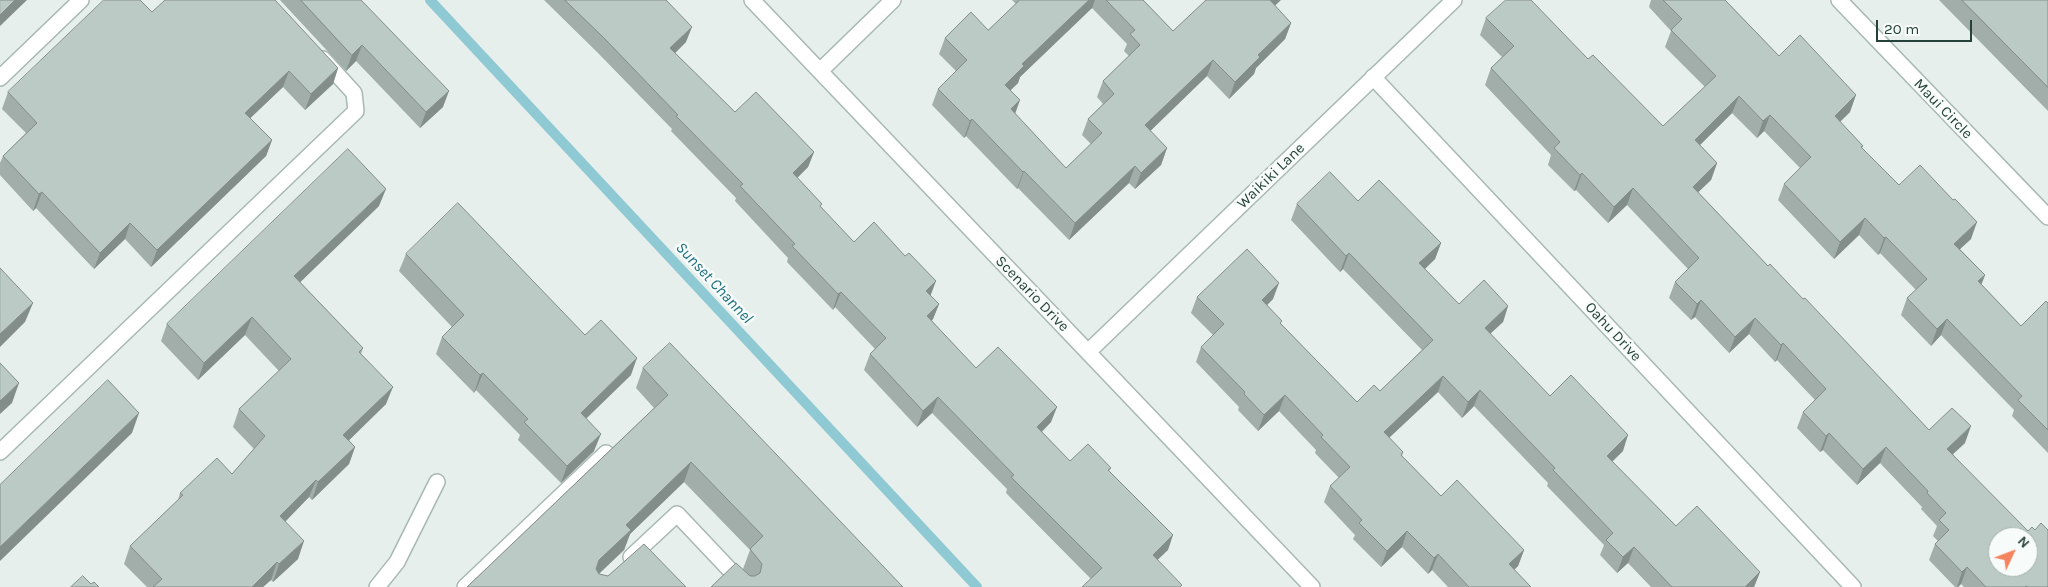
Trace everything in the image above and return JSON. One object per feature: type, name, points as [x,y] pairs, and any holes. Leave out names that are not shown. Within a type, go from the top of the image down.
[{"type":"street","points":[[0,78],[81,0]]},
{"type":"street","name":"Scenario Drive","points":[[752,0],[1312,587]]},
{"type":"street","points":[[820,71],[893,0]]},
{"type":"street","name":"Waikiki Lane","points":[[1088,352],[1454,0]]},
{"type":"street","name":"Maui Circle","points":[[1839,0],[2048,217]]},
{"type":"street","points":[[0,452],[356,111],[354,93],[314,50]]},
{"type":"street","name":"Oahu Drive","points":[[1373,77],[1852,587]]},
{"type":"street","points":[[466,587],[606,453]]},
{"type":"street","points":[[377,587],[397,562],[437,482]]},
{"type":"street","points":[[620,567],[677,514],[746,587]]},
{"type":"building","points":[[0,0],[15,0],[0,15]]},
{"type":"building","points":[[104,0],[140,0],[152,12],[165,0],[275,0],[338,68],[311,94],[289,71],[245,113],[272,140],[157,250],[130,223],[100,253],[42,192],[39,194],[3,156],[37,123],[8,92]]},
{"type":"building","points":[[301,0],[361,0],[449,91],[426,112],[362,45],[352,55]]},
{"type":"building","points":[[565,0],[666,0],[692,27],[670,48],[735,112],[756,92],[814,152],[793,173],[822,204],[820,206],[854,242],[874,222],[905,256],[909,253],[936,281],[926,291],[939,304],[927,316],[976,368],[998,347],[1057,407],[1037,427],[1070,461],[1088,444],[1111,468],[1108,470],[1173,535],[1153,555],[1182,585],[1180,587],[1082,587],[1102,568],[1011,477],[1014,475],[938,397],[923,411],[870,354],[886,338],[841,292],[838,294],[792,246],[795,244],[740,186],[743,184],[676,116],[678,115],[604,38]]},
{"type":"building","points":[[1020,0],[1089,0],[1022,64],[1024,66],[1005,85],[1020,100],[1011,109],[1066,168],[1102,133],[1088,119],[1114,94],[1103,81],[1140,45],[1130,34],[1135,30],[1106,0],[1143,0],[1173,31],[1206,0],[1270,0],[1291,23],[1258,55],[1260,57],[1235,82],[1213,60],[1145,125],[1167,148],[1141,173],[1135,166],[1075,223],[972,119],[970,121],[938,89],[967,60],[945,38],[971,12],[988,30]]},
{"type":"building","points":[[1506,0],[1531,0],[1588,59],[1593,55],[1663,126],[1716,76],[1671,30],[1682,19],[1663,0],[1725,0],[1779,56],[1800,35],[1856,95],[1835,116],[1863,146],[1861,147],[1899,185],[1920,165],[1977,222],[1954,244],[1985,275],[1978,281],[2021,326],[2046,301],[2048,303],[2048,430],[2018,400],[2022,396],[1947,319],[1937,329],[1907,298],[1927,279],[1886,237],[1884,238],[1865,218],[1840,242],[1784,184],[1811,157],[1770,115],[1763,121],[1739,96],[1695,140],[1717,163],[1693,187],[1768,266],[1770,264],[1803,299],[1805,298],[1929,430],[1952,408],[1971,426],[1947,449],[2024,527],[1988,527],[1988,577],[2038,577],[2038,527],[2041,523],[2048,530],[2048,587],[1986,587],[1967,567],[1962,572],[1935,544],[1949,530],[1939,520],[1946,513],[1886,447],[1863,469],[1829,433],[1826,436],[1803,412],[1826,389],[1783,343],[1781,345],[1755,318],[1735,337],[1701,300],[1697,304],[1675,282],[1699,258],[1633,188],[1614,207],[1582,173],[1580,175],[1554,148],[1560,142],[1491,68],[1514,46],[1486,18]]},
{"type":"building","points":[[1962,0],[2048,0],[2048,87]]},
{"type":"building","points":[[348,149],[386,189],[294,276],[363,348],[359,352],[393,387],[343,435],[355,447],[318,482],[316,480],[280,516],[304,541],[279,564],[277,562],[252,587],[153,587],[162,579],[130,546],[183,495],[180,493],[217,458],[232,474],[265,436],[239,409],[291,359],[252,317],[204,363],[167,324]]},
{"type":"building","points":[[1330,172],[1358,201],[1379,180],[1441,243],[1419,263],[1459,304],[1484,280],[1508,306],[1485,328],[1550,396],[1571,375],[1628,435],[1607,456],[1676,526],[1697,506],[1760,572],[1745,587],[1672,587],[1634,547],[1623,557],[1606,540],[1613,533],[1553,470],[1555,468],[1480,390],[1468,402],[1443,376],[1384,432],[1403,452],[1401,455],[1441,496],[1457,480],[1524,550],[1509,564],[1531,587],[1469,587],[1438,554],[1434,558],[1407,531],[1387,551],[1359,523],[1362,520],[1330,486],[1350,467],[1321,437],[1323,435],[1285,395],[1264,415],[1244,394],[1245,392],[1201,347],[1224,324],[1197,297],[1247,249],[1279,283],[1262,300],[1282,321],[1280,323],[1357,402],[1374,385],[1380,391],[1433,340],[1349,253],[1346,256],[1297,204]]},
{"type":"building","points":[[458,203],[585,335],[601,320],[637,358],[581,413],[601,434],[567,466],[524,422],[528,419],[483,373],[480,375],[442,337],[464,315],[406,254]]},
{"type":"building","points":[[0,268],[33,303],[0,334]]},
{"type":"building","points":[[670,343],[903,587],[711,587],[736,563],[750,576],[760,573],[762,564],[750,549],[763,536],[691,462],[626,525],[631,530],[599,560],[596,569],[599,574],[608,576],[644,544],[686,587],[467,587],[668,395],[643,368]]},
{"type":"building","points":[[0,363],[19,383],[0,401]]},
{"type":"building","points":[[108,380],[139,413],[0,547],[0,485]]},
{"type":"building","points":[[83,576],[91,584],[94,582],[99,587],[71,587]]},
{"type":"waterway","name":"Sunset Channel","points":[[430,0],[977,587]]}]
